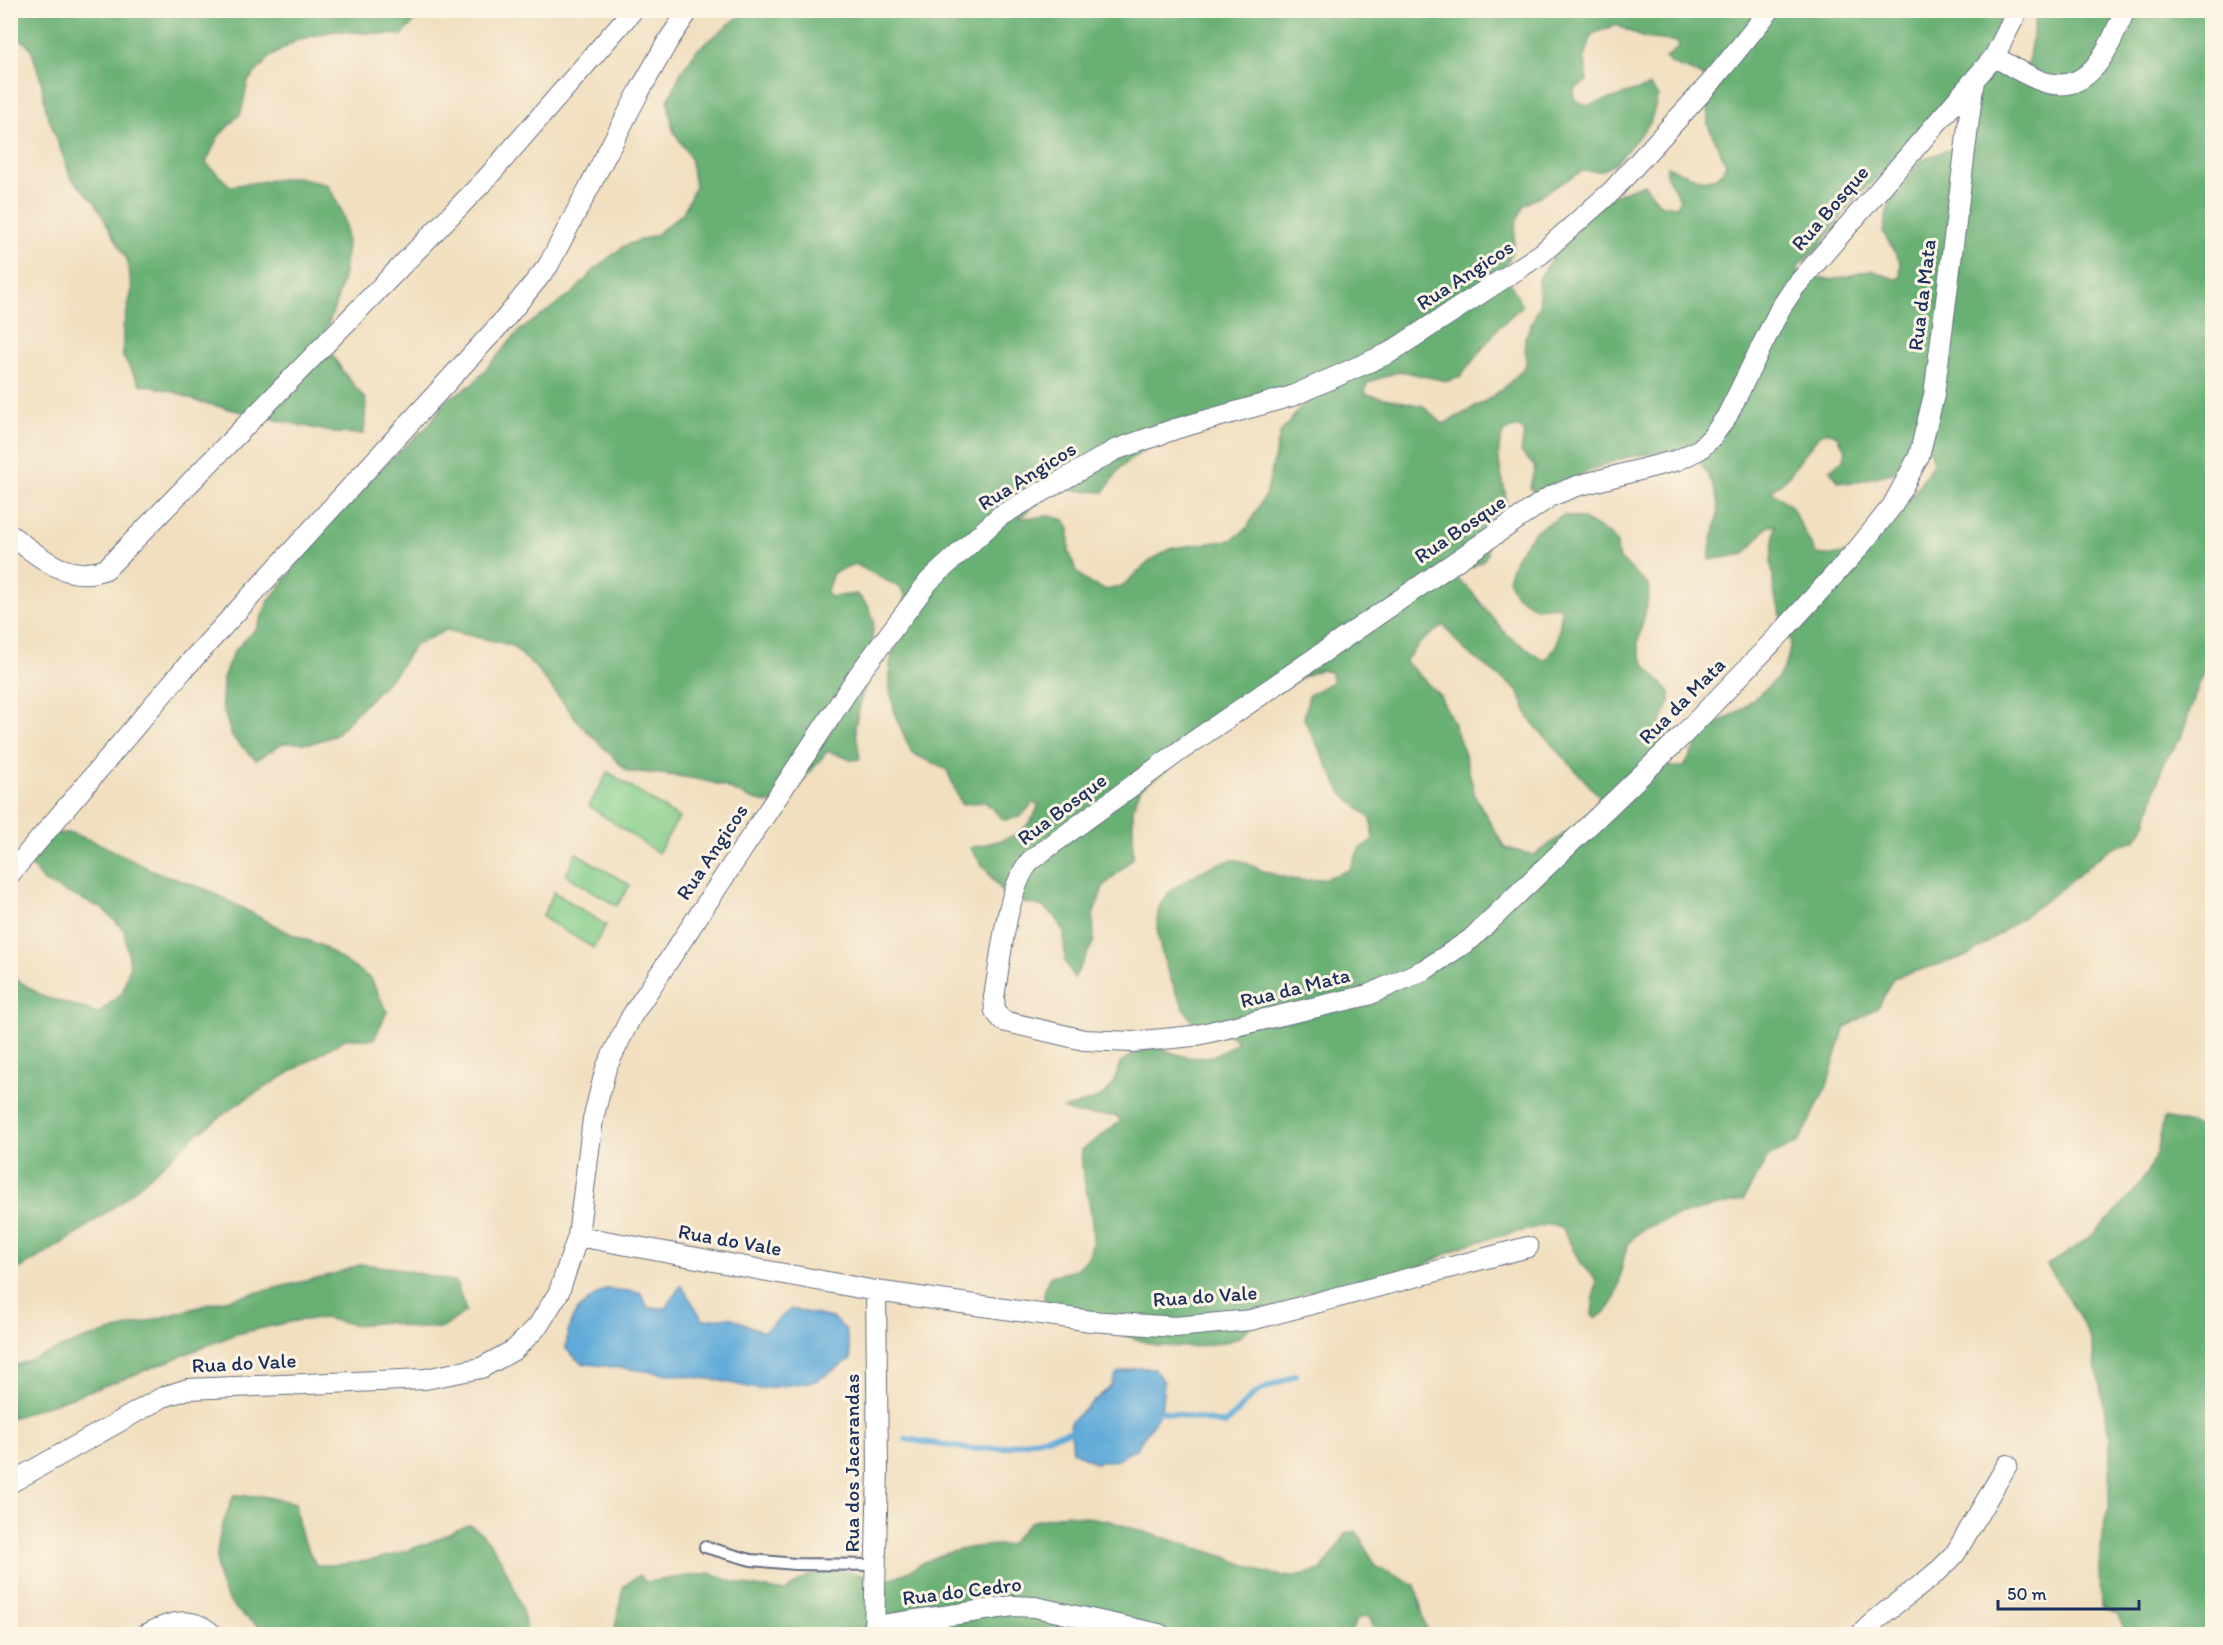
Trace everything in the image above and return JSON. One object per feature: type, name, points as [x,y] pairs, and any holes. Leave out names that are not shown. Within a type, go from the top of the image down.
[{"type":"street","points":[[10,535],[62,571],[93,574],[106,569],[486,179],[633,10]]},
{"type":"street","points":[[10,874],[183,670],[504,320],[548,266],[668,41],[689,10]]},
{"type":"street","name":"Rua Angicos","points":[[578,1236],[593,1119],[606,1068],[631,1017],[859,674],[929,581],[1000,516],[1115,450],[1175,429],[1292,396],[1389,353],[1541,254],[1612,191],[1712,81],[1770,10]]},
{"type":"street","name":"Rua Bosque","points":[[1084,1040],[1003,1021],[995,1011],[994,997],[1013,893],[1025,866],[1181,750],[1551,496],[1577,486],[1678,460],[1700,449],[1727,417],[1780,309],[1794,288],[1994,57],[2018,10]]},
{"type":"street","points":[[1994,57],[2047,83],[2061,84],[2076,81],[2090,73],[2106,52],[2125,10]]},
{"type":"street","name":"Rua da Mata","points":[[1084,1040],[1133,1042],[1193,1036],[1368,995],[1426,969],[1472,939],[1683,735],[1782,632],[1893,505],[1919,456],[1934,395],[1974,80]]},
{"type":"street","name":"Rua do Vale","points":[[10,1483],[163,1397],[188,1389],[425,1379],[481,1368],[514,1350],[538,1326],[559,1292],[578,1236],[876,1291],[1091,1322],[1175,1327],[1251,1320],[1528,1247]]},
{"type":"street","name":"Rua dos Jacarandas","points":[[875,1630],[876,1291]]},
{"type":"street","points":[[1861,1635],[1873,1621],[1945,1566],[1955,1554],[2007,1465]]},
{"type":"street","name":"Rua do Cedro","points":[[875,1630],[1013,1606],[1035,1607],[1159,1635]]},
{"type":"street","points":[[147,1635],[177,1621],[191,1622],[212,1635]]},
{"type":"lane","points":[[705,1547],[751,1560],[795,1564],[876,1565]]},
{"type":"green space","points":[[10,11],[424,11],[402,35],[334,31],[297,40],[270,57],[248,81],[241,113],[218,137],[206,163],[230,186],[295,177],[328,185],[344,219],[347,249],[338,295],[322,338],[343,372],[366,400],[364,434],[335,433],[199,402],[172,391],[140,384],[123,357],[123,328],[132,290],[127,260],[94,201],[71,178],[46,110],[41,80],[31,49],[11,29]]},
{"type":"green space","points":[[746,11],[2003,11],[1986,65],[1995,74],[2026,74],[2037,11],[2212,11],[2212,646],[2180,740],[2163,763],[2146,824],[2135,840],[2108,850],[2057,892],[1970,955],[1893,978],[1879,1006],[1844,1029],[1827,1086],[1799,1142],[1768,1157],[1743,1200],[1654,1224],[1633,1238],[1627,1247],[1617,1294],[1605,1312],[1595,1318],[1592,1315],[1596,1280],[1580,1263],[1563,1229],[1549,1224],[1465,1245],[1403,1275],[1342,1289],[1306,1292],[1286,1308],[1256,1320],[1241,1336],[1229,1341],[1192,1347],[1158,1346],[1072,1319],[1053,1309],[1044,1298],[1044,1288],[1051,1276],[1074,1270],[1086,1260],[1091,1247],[1093,1232],[1084,1179],[1082,1150],[1121,1121],[1117,1116],[1076,1114],[1064,1109],[1102,1096],[1112,1085],[1120,1063],[1140,1051],[1157,1048],[1184,1056],[1201,1058],[1223,1051],[1237,1042],[1231,1035],[1198,1030],[1182,1005],[1167,971],[1158,935],[1157,919],[1162,901],[1174,888],[1188,879],[1214,865],[1231,860],[1242,861],[1261,870],[1295,880],[1315,880],[1337,875],[1349,870],[1360,848],[1373,842],[1371,819],[1341,792],[1304,719],[1309,695],[1332,682],[1331,672],[1320,670],[1304,676],[1241,712],[1198,725],[1167,770],[1141,788],[1133,808],[1133,858],[1103,887],[1093,916],[1094,941],[1074,978],[1065,961],[1064,932],[1055,916],[1041,906],[1008,900],[970,848],[1003,840],[1021,831],[1034,816],[1039,804],[1033,803],[1020,817],[1004,820],[985,802],[961,804],[947,770],[912,753],[896,718],[889,685],[890,664],[906,595],[899,587],[855,564],[833,573],[826,593],[829,597],[857,594],[868,606],[874,621],[868,671],[855,726],[860,759],[851,760],[828,751],[796,788],[775,802],[757,801],[706,781],[664,774],[628,772],[580,724],[535,667],[511,645],[446,630],[414,646],[397,671],[334,736],[311,743],[283,743],[256,760],[232,737],[222,706],[223,678],[234,651],[257,628],[268,602],[309,548],[321,522],[429,425],[446,400],[473,384],[519,331],[574,292],[596,268],[624,246],[655,235],[683,213],[695,187],[690,157],[673,130],[668,101],[680,74],[697,50]],"holes":[[[1616,25],[1644,38],[1678,42],[1679,47],[1665,58],[1707,80],[1708,125],[1726,164],[1721,173],[1715,178],[1700,179],[1667,166],[1666,174],[1680,199],[1677,206],[1661,205],[1644,184],[1602,200],[1579,218],[1538,280],[1540,305],[1525,338],[1526,365],[1499,392],[1478,406],[1443,424],[1423,406],[1365,394],[1367,383],[1400,371],[1447,381],[1460,377],[1499,327],[1522,306],[1504,271],[1513,249],[1516,223],[1524,205],[1582,171],[1600,171],[1615,164],[1650,123],[1658,96],[1650,86],[1587,106],[1574,99],[1574,90],[1587,81],[1585,57],[1592,34]],[[1956,105],[1974,120],[1963,144],[1921,160],[1889,203],[1883,232],[1901,263],[1900,278],[1894,279],[1872,270],[1832,280],[1814,276],[1803,299],[1795,292],[1800,278],[1798,266],[1819,248],[1852,201]],[[1312,394],[1280,433],[1267,491],[1247,528],[1232,540],[1172,548],[1151,560],[1122,586],[1107,590],[1090,584],[1077,572],[1069,552],[1069,528],[1064,520],[1052,516],[1019,518],[1054,489],[1104,492],[1120,468],[1163,436]],[[1519,427],[1524,432],[1521,452],[1535,467],[1530,487],[1536,496],[1617,460],[1691,450],[1709,477],[1717,501],[1718,516],[1710,547],[1710,560],[1745,554],[1768,526],[1775,525],[1771,561],[1775,597],[1791,642],[1787,662],[1777,679],[1741,710],[1703,732],[1684,767],[1669,767],[1659,727],[1670,701],[1670,692],[1654,675],[1639,652],[1638,642],[1647,606],[1649,586],[1618,557],[1617,544],[1611,535],[1583,519],[1564,515],[1536,530],[1516,556],[1508,579],[1515,594],[1535,608],[1556,606],[1562,611],[1556,647],[1546,659],[1540,658],[1506,634],[1471,591],[1447,569],[1470,567],[1480,562],[1488,553],[1484,544],[1504,518],[1506,498],[1500,466],[1500,443],[1504,431]],[[1828,431],[1837,436],[1846,451],[1844,459],[1830,470],[1838,481],[1851,483],[1899,471],[1924,447],[1931,451],[1933,464],[1911,497],[1885,528],[1871,541],[1854,550],[1836,555],[1816,554],[1791,506],[1771,491],[1787,478],[1818,436]],[[1444,625],[1462,648],[1518,691],[1530,720],[1600,797],[1584,820],[1534,855],[1505,848],[1475,796],[1465,755],[1453,722],[1440,696],[1405,661],[1421,642]]]},
{"type":"green space","points":[[608,772],[679,818],[658,853],[589,806]]},
{"type":"green space","points":[[42,833],[71,833],[98,843],[154,871],[208,890],[293,935],[320,945],[371,979],[387,1012],[374,1039],[345,1039],[239,1103],[192,1138],[122,1201],[71,1238],[11,1274],[11,976],[44,997],[99,1013],[123,992],[130,964],[124,930],[103,909],[44,882],[26,859]]},
{"type":"green space","points":[[576,853],[630,885],[617,906],[566,875]]},
{"type":"green space","points":[[554,892],[606,925],[593,948],[542,917]]},
{"type":"green space","points":[[2164,1118],[2212,1129],[2212,1634],[2126,1634],[2118,1615],[2101,1606],[2100,1567],[2102,1535],[2109,1505],[2110,1437],[2091,1340],[2078,1314],[2047,1265],[2093,1233],[2135,1190],[2154,1159]]},
{"type":"green space","points":[[362,1264],[394,1268],[456,1282],[466,1311],[443,1328],[413,1328],[386,1322],[355,1325],[324,1318],[294,1321],[236,1334],[121,1380],[11,1418],[11,1367],[85,1339],[213,1303],[334,1274]]},
{"type":"green space","points":[[234,1495],[262,1496],[295,1503],[300,1533],[316,1565],[356,1563],[395,1554],[432,1542],[468,1525],[478,1530],[488,1541],[507,1572],[521,1607],[526,1634],[266,1634],[238,1611],[220,1585],[217,1570],[219,1540]]},
{"type":"green space","points":[[1066,1514],[1106,1520],[1226,1557],[1265,1573],[1291,1577],[1321,1570],[1347,1533],[1356,1531],[1377,1567],[1415,1585],[1428,1634],[1375,1634],[1370,1618],[1364,1616],[1355,1621],[1351,1634],[614,1634],[623,1587],[639,1575],[646,1582],[710,1573],[739,1584],[785,1592],[804,1578],[822,1571],[841,1570],[876,1578],[892,1578],[929,1560],[959,1550],[1009,1545],[1030,1522]]},
{"type":"water","points":[[681,1285],[703,1320],[730,1317],[763,1332],[791,1309],[832,1318],[846,1330],[851,1359],[816,1381],[758,1389],[717,1380],[581,1363],[566,1349],[572,1319],[581,1307],[605,1289],[640,1292],[648,1308],[666,1308]]},
{"type":"water","points":[[1136,1368],[1153,1368],[1164,1382],[1161,1411],[1136,1449],[1116,1460],[1095,1463],[1073,1451],[1070,1422],[1110,1387],[1117,1373]]},
{"type":"waterway","points":[[1153,1413],[1161,1411],[1225,1424],[1255,1393],[1296,1375]]},
{"type":"waterway","points":[[906,1439],[969,1449],[1002,1448],[1076,1430]]}]
